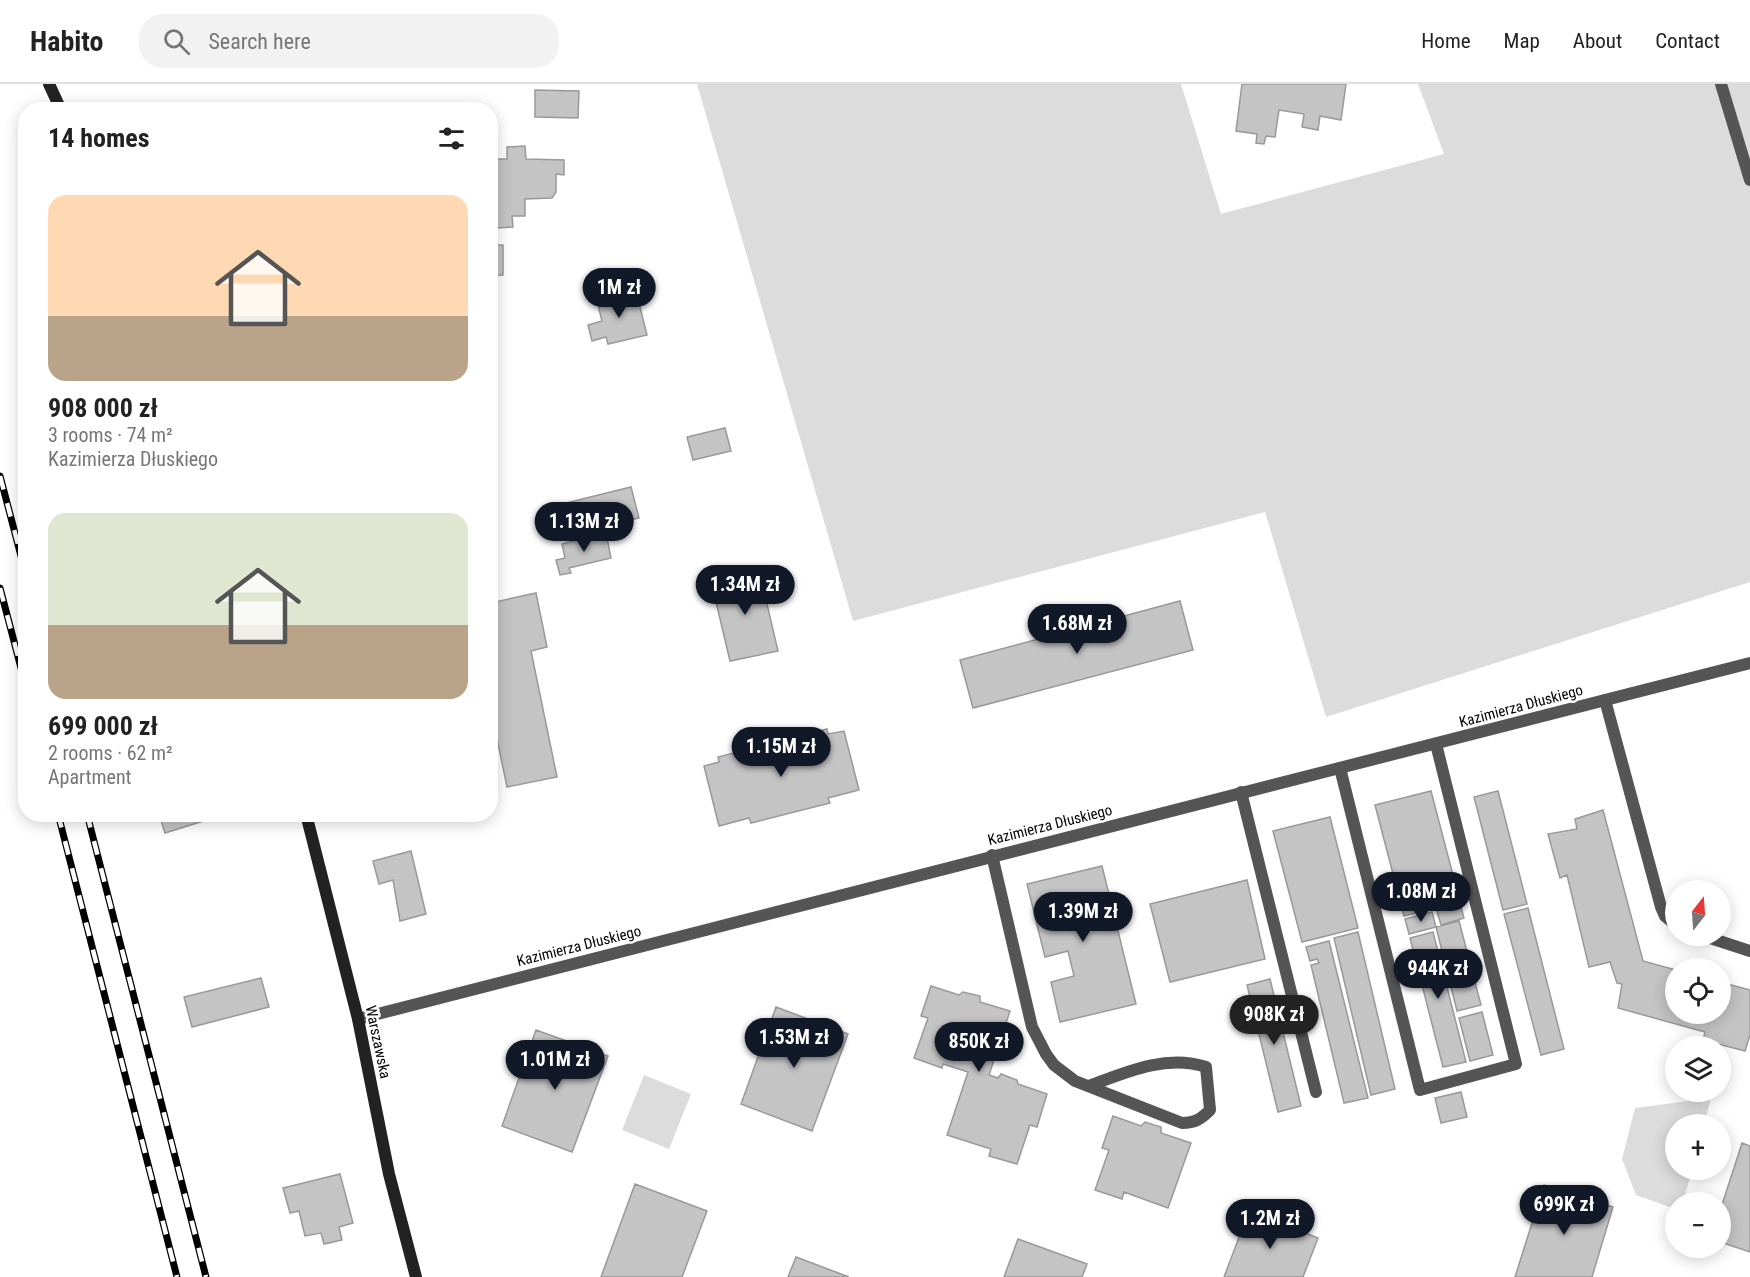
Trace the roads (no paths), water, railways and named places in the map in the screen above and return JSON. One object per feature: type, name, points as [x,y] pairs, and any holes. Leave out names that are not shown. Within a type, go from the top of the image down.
[{"type":"main road","points":[[49,84],[57,102]]},
{"type":"main road","name":"Warszawska","points":[[308,822],[358,1019],[390,1174],[416,1277]]},
{"type":"street","points":[[1721,84],[1750,180]]},
{"type":"street","name":"Kazimierza Dłuskiego","points":[[358,1019],[1750,663]]},
{"type":"street","points":[[1605,700],[1665,915]]},
{"type":"street","points":[[1340,768],[1420,1090],[1516,1064],[1436,744]]},
{"type":"street","points":[[1241,792],[1316,1092]]},
{"type":"street","points":[[992,855],[1032,1028],[1054,1065],[1066,1076],[1089,1086],[1182,1123],[1202,1118],[1210,1110],[1206,1067],[1191,1062],[1170,1061],[1140,1068],[1089,1086]]},
{"type":"street","points":[[1731,945],[1750,951]]},
{"type":"railway","points":[[0,476],[18,545]]},
{"type":"railway","points":[[0,588],[18,657]]},
{"type":"railway","points":[[60,822],[177,1277]]},
{"type":"railway","points":[[89,822],[206,1277]]}]
